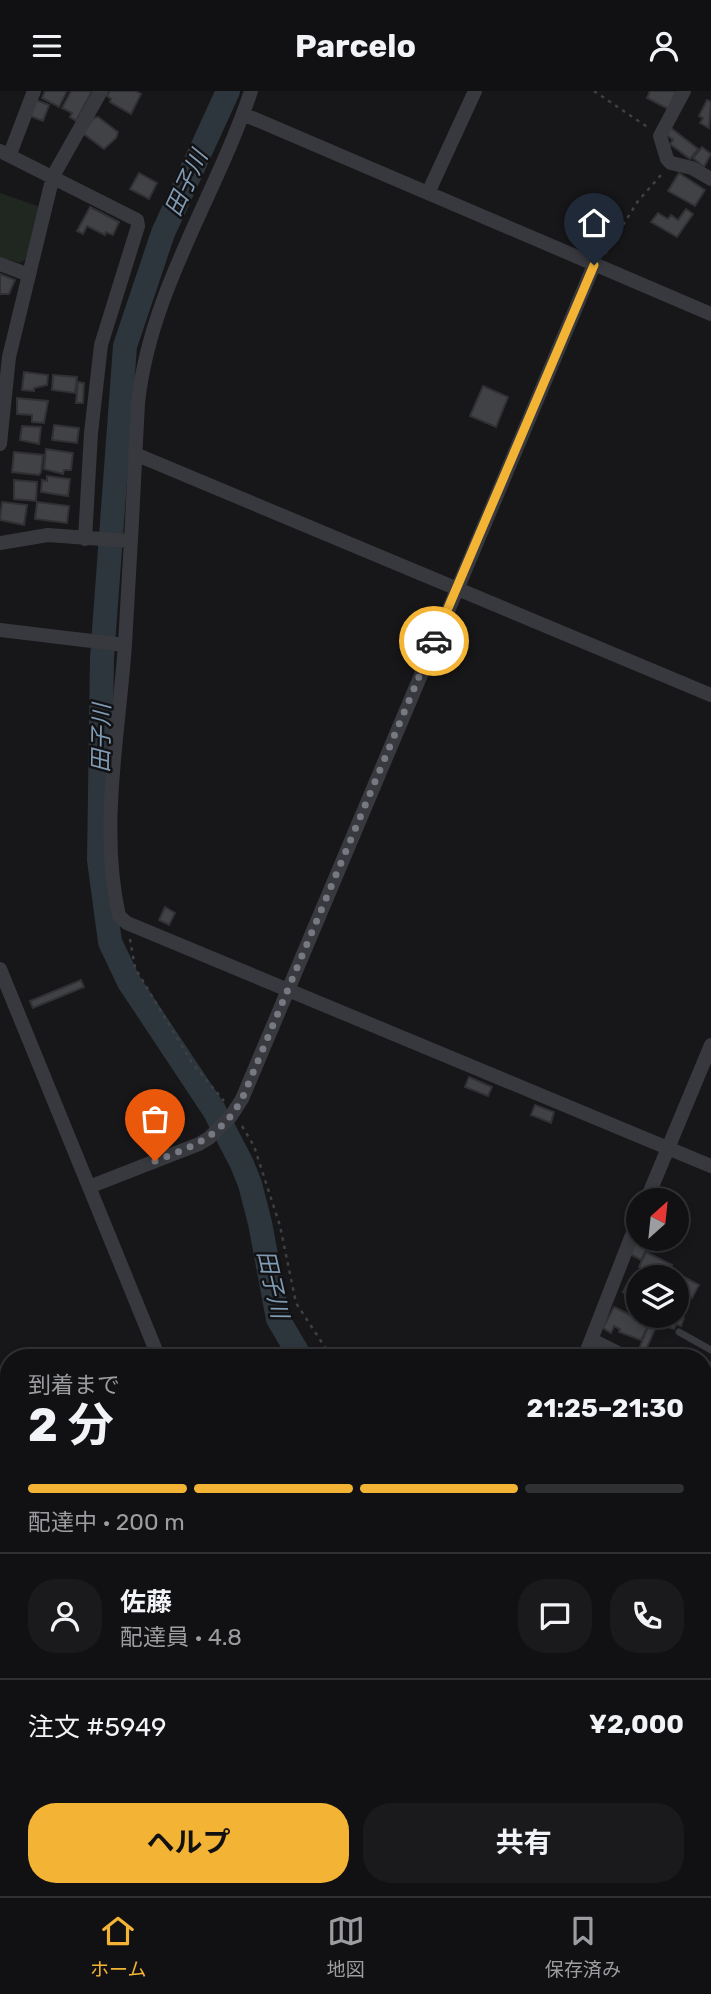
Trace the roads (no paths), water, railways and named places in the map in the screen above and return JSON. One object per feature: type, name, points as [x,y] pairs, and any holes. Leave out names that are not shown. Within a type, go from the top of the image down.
[{"type":"street","points":[[34,91],[5,152],[134,217],[138,226],[101,345],[91,433],[90,540]]},
{"type":"street","points":[[0,445],[4,356],[29,275],[53,176],[101,91]]},
{"type":"street","points":[[251,91],[181,257],[146,349],[140,380],[125,541],[114,759],[112,862],[118,916],[127,923],[711,1166]]},
{"type":"street","points":[[428,193],[475,91]]},
{"type":"street","points":[[684,91],[660,136],[667,159],[671,163],[692,168],[711,179]]},
{"type":"street","points":[[243,114],[711,314]]},
{"type":"street","points":[[0,264],[29,275]]},
{"type":"street","points":[[89,1187],[209,1138],[232,1115],[289,991],[594,265]]},
{"type":"street","points":[[135,454],[711,695]]},
{"type":"street","points":[[0,543],[48,535],[125,541]]},
{"type":"street","points":[[0,630],[120,644]]},
{"type":"street","points":[[0,969],[155,1349]]},
{"type":"street","points":[[651,1188],[711,1045]]},
{"type":"street","points":[[588,1349],[626,1251]]},
{"type":"street","points":[[592,1340],[610,1349]]},
{"type":"lane","points":[[679,1332],[709,1349]]},
{"type":"waterway","name":"田子川","points":[[228,91],[163,233],[125,346],[102,658],[99,860],[110,942],[129,982],[214,1110],[242,1164],[260,1223],[278,1319],[296,1349]]}]
